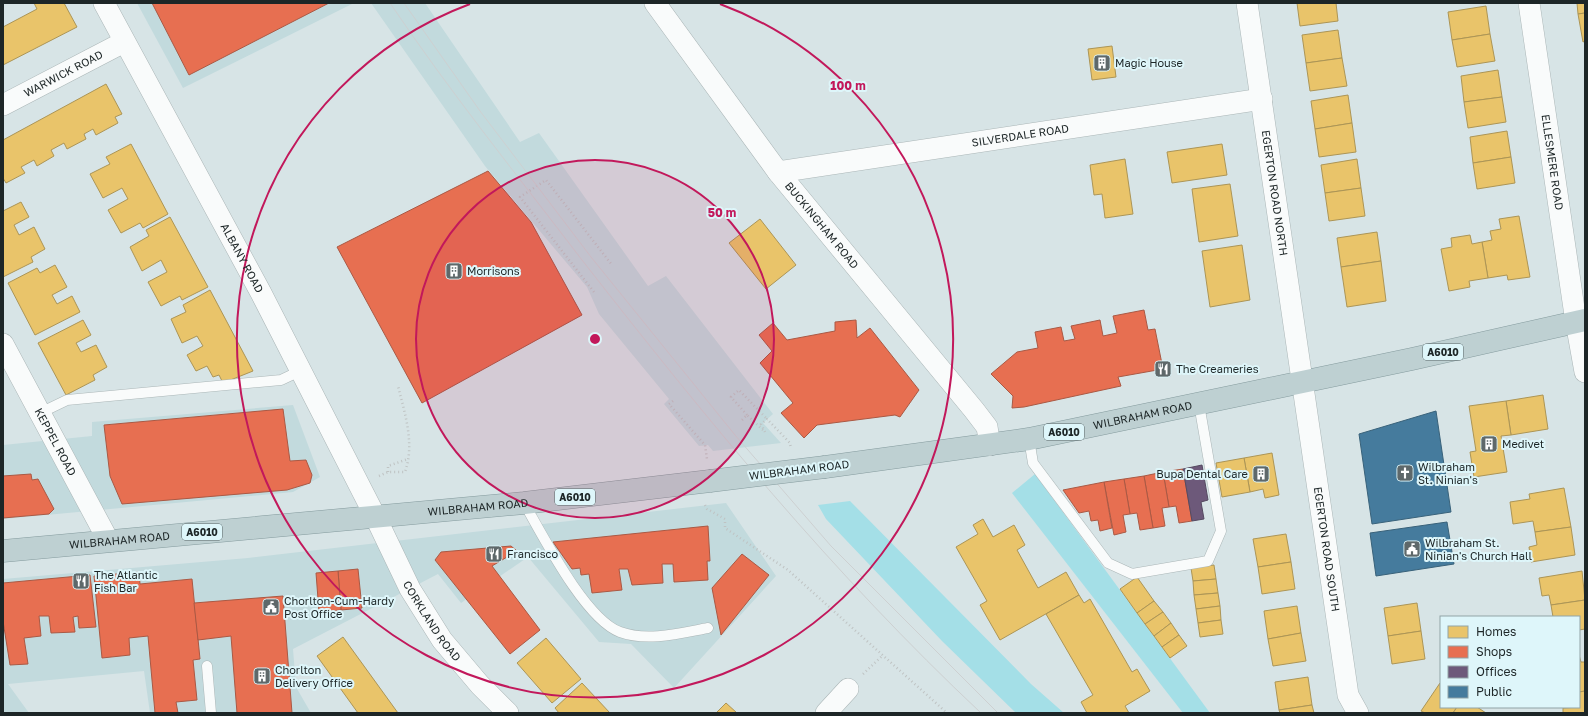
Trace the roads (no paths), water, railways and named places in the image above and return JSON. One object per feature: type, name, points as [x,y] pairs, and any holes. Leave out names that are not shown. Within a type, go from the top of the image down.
[{"type":"highway","name":"WILBRAHAM ROAD","points":[[3,551],[108,540],[524,503],[825,467],[990,445],[1029,439],[1301,383],[1580,321]]},
{"type":"street","name":"ALBANY ROAD","points":[[104,3],[261,293],[375,516]]},
{"type":"street","name":"BUCKINGHAM ROAD","points":[[654,3],[778,172],[974,410],[987,428],[990,445]]},
{"type":"street","name":"EGERTON ROAD NORTH","points":[[1247,3],[1262,99],[1301,383]]},
{"type":"street","name":"ELLESMERE ROAD","points":[[1529,3],[1580,321],[1585,372]]},
{"type":"street","name":"WARWICK ROAD","points":[[3,105],[124,42]]},
{"type":"street","name":"SILVERDALE ROAD","points":[[778,172],[1262,99]]},
{"type":"street","name":"KEPPEL ROAD","points":[[3,344],[108,540]]},
{"type":"street","name":"EGERTON ROAD SOUTH","points":[[1301,383],[1348,696],[1358,713]]},
{"type":"street","name":"CORKLAND ROAD","points":[[375,516],[410,589],[442,640],[480,685],[508,713]]},
{"type":"street","points":[[826,713],[848,689]]},
{"type":"lane","points":[[40,414],[67,400],[281,380],[300,371]]},
{"type":"lane","points":[[1029,439],[1033,463],[1108,564],[1132,574],[1208,561],[1221,531],[1199,404]]},
{"type":"lane","points":[[524,503],[568,580],[606,625],[620,632],[638,636],[662,636],[708,628]]},
{"type":"lane","points":[[207,666],[211,713]]},
{"type":"tram line","points":[[390,3],[436,69],[582,260],[724,437],[823,551],[874,606],[926,660],[981,713]]},
{"type":"tram line","points":[[404,3],[480,111],[591,257],[735,435],[831,546],[998,713]]},
{"type":"place","name":"Magic House","points":[[1102,63]]},
{"type":"place","name":"Morrisons","points":[[454,271]]},
{"type":"place","name":"The Creameries","points":[[1163,369]]},
{"type":"place","name":"Medivet","points":[[1489,444]]},
{"type":"place","name":"Wilbraham St. Ninian's","points":[[1405,473]]},
{"type":"place","name":"Bupa Dental Care","points":[[1261,474]]},
{"type":"place","name":"Wilbraham St. Ninian's Church Hall","points":[[1412,549]]},
{"type":"place","name":"Francisco","points":[[494,554]]},
{"type":"place","name":"The Atlantic Fish Bar","points":[[81,581]]},
{"type":"place","name":"Chorlton-Cum-Hardy Post Office","points":[[271,607]]},
{"type":"place","name":"Chorlton Delivery Office","points":[[262,676]]}]
